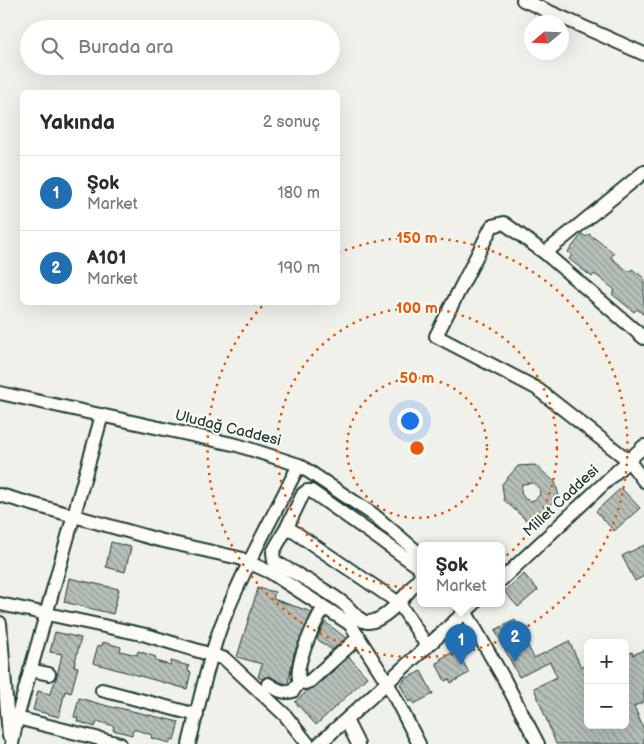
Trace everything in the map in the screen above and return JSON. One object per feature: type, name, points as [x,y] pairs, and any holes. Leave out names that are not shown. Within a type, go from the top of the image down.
[{"type":"street","points":[[523,0],[644,54]]},
{"type":"street","points":[[545,253],[644,172]]},
{"type":"street","points":[[644,338],[545,253],[504,223],[492,226],[436,336],[536,388],[628,460],[644,481]]},
{"type":"street","name":"Uludağ Caddesi","points":[[0,393],[237,445],[299,464],[374,515],[417,552]]},
{"type":"street","points":[[11,744],[16,718],[102,415]]},
{"type":"street","name":"Millet Caddesi","points":[[505,576],[644,446]]},
{"type":"street","points":[[190,744],[211,655],[222,625],[249,563],[299,464]]},
{"type":"street","points":[[417,566],[311,491],[303,494],[273,552],[274,561],[338,600],[363,621],[377,619],[399,604],[417,579]]},
{"type":"street","points":[[0,495],[158,540],[239,558],[270,572],[350,624],[387,682],[419,744]]},
{"type":"street","points":[[287,527],[399,604],[427,646]]},
{"type":"street","points":[[0,604],[146,635],[225,659],[285,716],[308,744]]},
{"type":"street","points":[[268,684],[282,692],[293,691],[300,681],[298,673],[310,631],[324,607]]},
{"type":"street","points":[[319,744],[427,646],[466,607]]},
{"type":"street","points":[[468,607],[538,744]]},
{"type":"street","points":[[0,623],[11,744]]},
{"type":"street","points":[[300,681],[305,683],[310,681],[359,637]]},
{"type":"street","points":[[30,670],[49,674]]},
{"type":"street","points":[[102,690],[196,715]]},
{"type":"street","points":[[16,718],[120,744]]},
{"type":"street","points":[[346,720],[358,744]]},
{"type":"building","points":[[582,234],[586,237],[589,234],[614,253],[611,257],[629,272],[632,269],[644,278],[644,315],[637,309],[634,312],[612,294],[615,290],[594,274],[592,277],[569,259],[572,255],[568,252]]},
{"type":"building","points":[[535,465],[555,482],[559,496],[539,518],[526,520],[504,500],[502,484],[518,466]],"holes":[[[533,483],[539,488],[540,494],[531,501],[525,499],[521,493],[522,484]]]},
{"type":"building","points":[[621,488],[640,508],[614,531],[596,511]]},
{"type":"building","points":[[111,542],[131,547],[125,572],[106,567]]},
{"type":"building","points":[[644,545],[644,576],[635,581],[622,556]]},
{"type":"building","points":[[524,574],[538,590],[518,607],[505,590]]},
{"type":"building","points":[[69,578],[119,589],[113,614],[64,602]]},
{"type":"building","points":[[258,588],[275,592],[273,599],[312,612],[294,653],[288,684],[269,676],[262,679],[258,677],[262,664],[237,657]]},
{"type":"building","points":[[515,620],[534,658],[569,641],[581,667],[584,666],[584,729],[629,729],[629,653],[632,652],[633,655],[644,650],[644,702],[634,706],[644,730],[644,744],[556,744],[534,688],[557,677],[550,662],[519,677],[495,630]]},
{"type":"building","points":[[325,622],[346,638],[332,650],[317,639]]},
{"type":"building","points":[[55,632],[81,638],[74,666],[78,667],[71,693],[65,691],[59,717],[33,710],[38,691],[50,694],[57,676],[62,654],[50,652]]},
{"type":"building","points":[[103,642],[121,647],[120,651],[137,655],[138,651],[156,657],[155,661],[170,665],[171,661],[189,666],[188,671],[191,672],[187,689],[93,663],[98,645],[102,646]]},
{"type":"building","points":[[457,650],[469,673],[451,683],[449,679],[445,681],[436,663]]},
{"type":"building","points":[[349,657],[367,677],[316,725],[295,702]]},
{"type":"building","points":[[421,671],[433,694],[414,704],[412,700],[409,702],[400,684],[404,682],[403,680]]},
{"type":"building","points":[[79,698],[179,722],[174,740],[171,739],[170,743],[151,738],[152,735],[137,730],[133,730],[132,735],[113,730],[114,726],[100,722],[97,722],[95,727],[77,721],[78,718],[74,717]]},
{"type":"place","name":"A101","points":[[515,662]]},
{"type":"place","name":"Şok","points":[[461,665]]}]
